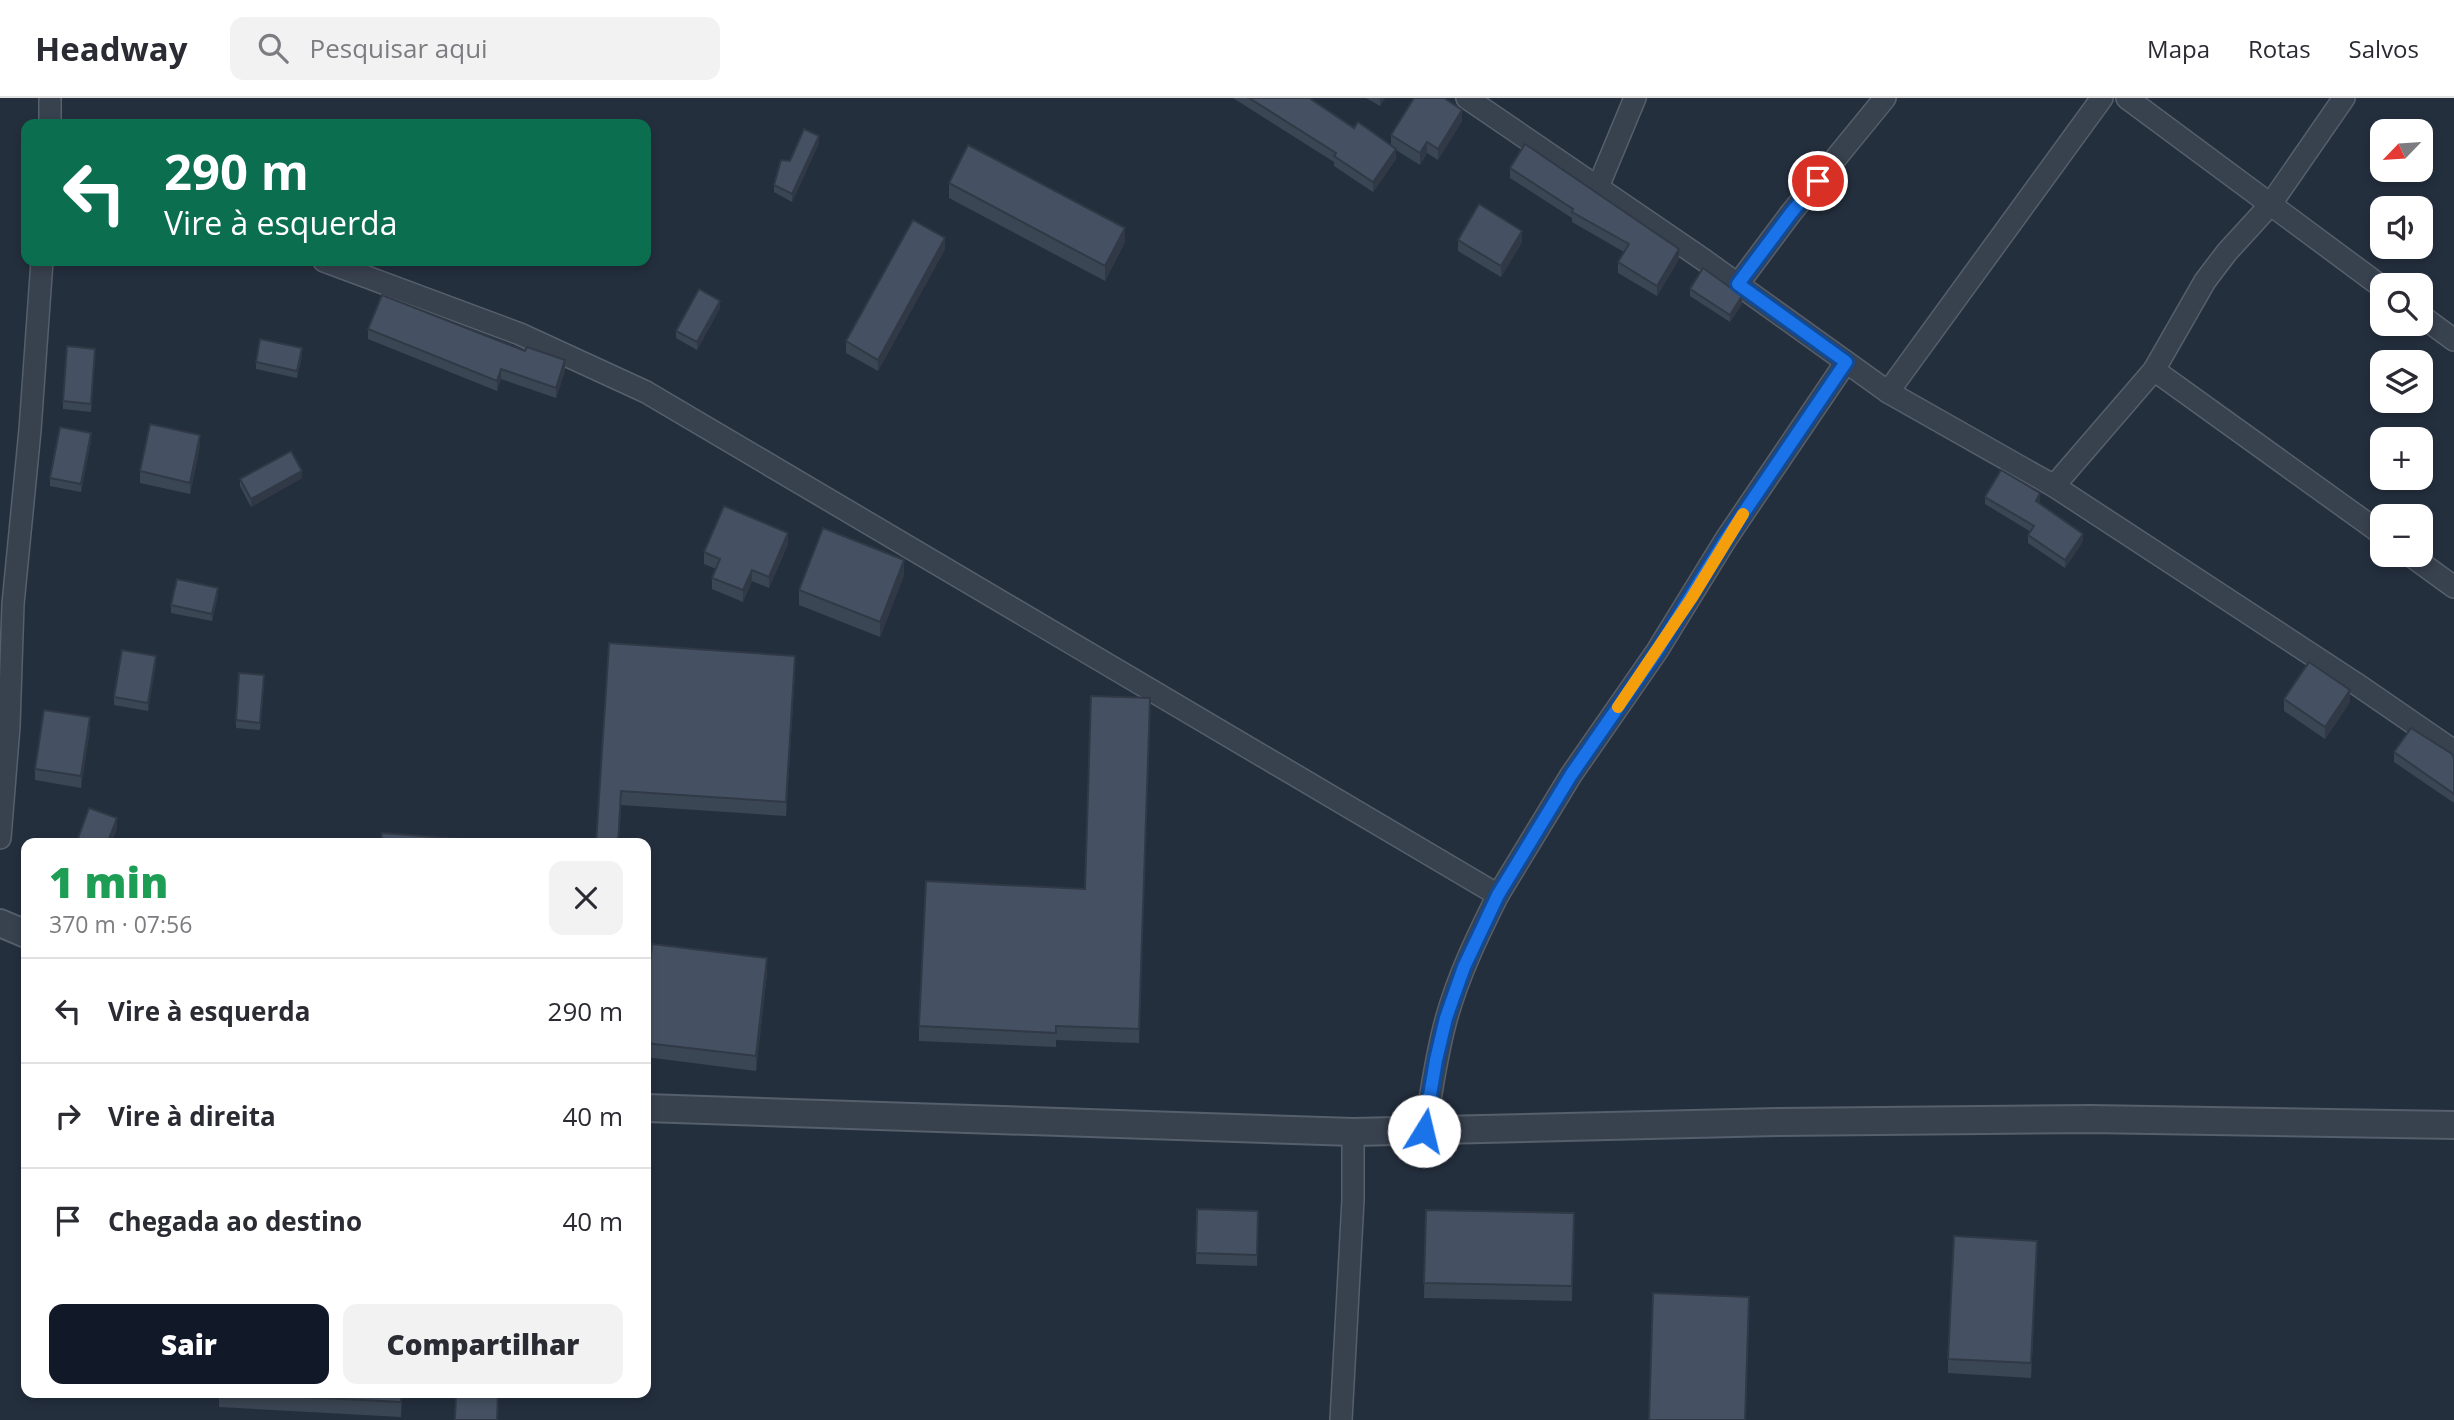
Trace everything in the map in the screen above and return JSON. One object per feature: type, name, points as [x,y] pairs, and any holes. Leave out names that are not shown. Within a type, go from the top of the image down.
[{"type":"street","points":[[50,98],[50,119]]},
{"type":"street","points":[[1467,98],[1738,284],[1888,392],[2054,486],[2454,751]]},
{"type":"street","points":[[1598,187],[1636,98]]},
{"type":"street","points":[[1738,284],[1791,213],[1885,98]]},
{"type":"street","points":[[1888,392],[2102,98]]},
{"type":"street","points":[[2127,98],[2370,278]]},
{"type":"street","points":[[2054,486],[2154,370],[2205,281],[2227,252],[2270,205],[2344,98]]},
{"type":"street","points":[[0,838],[9,726],[6,601],[30,430],[42,266]]},
{"type":"street","points":[[337,266],[520,334],[646,392],[1498,895]]},
{"type":"street","points":[[2433,325],[2454,340]]},
{"type":"street","points":[[1424,1131],[1446,1018],[1464,967],[1498,895],[1571,775],[1657,651],[1726,539],[1846,362]]},
{"type":"street","points":[[2154,370],[2370,525]]},
{"type":"street","points":[[2426,567],[2454,587]]},
{"type":"street","points":[[0,923],[21,932]]},
{"type":"street","points":[[651,1108],[1353,1132],[1777,1122],[2076,1119],[2454,1125]]},
{"type":"street","points":[[1341,1420],[1353,1200],[1353,1132]]},
{"type":"building","points":[[1249,98],[1309,98],[1354,128],[1358,122],[1396,149],[1373,182],[1334,156],[1336,153]]},
{"type":"building","points":[[1414,98],[1444,98],[1462,110],[1438,149],[1427,142],[1420,153],[1391,135]]},
{"type":"building","points":[[804,129],[819,136],[792,194],[774,185],[781,160],[790,161]]},
{"type":"building","points":[[1525,144],[1679,249],[1657,286],[1618,262],[1629,244],[1572,212],[1573,209],[1510,168]]},
{"type":"building","points":[[968,145],[1125,228],[1105,266],[949,183]]},
{"type":"building","points":[[1479,204],[1522,231],[1501,266],[1458,240]]},
{"type":"building","points":[[913,220],[945,238],[878,360],[846,341]]},
{"type":"building","points":[[1703,268],[1742,296],[1730,315],[1690,289]]},
{"type":"building","points":[[699,289],[720,301],[697,342],[676,331]]},
{"type":"building","points":[[382,295],[525,351],[527,347],[565,360],[556,388],[501,369],[497,381],[368,329]]},
{"type":"building","points":[[260,339],[302,348],[297,371],[256,362]]},
{"type":"building","points":[[67,346],[95,349],[91,404],[63,401]]},
{"type":"building","points":[[150,424],[200,435],[190,483],[140,471]]},
{"type":"building","points":[[60,427],[91,433],[81,484],[50,478]]},
{"type":"building","points":[[291,451],[302,471],[251,499],[240,479]]},
{"type":"building","points":[[2001,470],[2040,493],[2036,501],[2083,534],[2065,560],[2028,535],[2034,526],[1985,497]]},
{"type":"building","points":[[724,506],[788,533],[769,577],[752,570],[743,590],[712,578],[720,559],[704,552]]},
{"type":"building","points":[[823,528],[904,560],[880,622],[799,590]]},
{"type":"building","points":[[177,579],[218,588],[212,614],[171,605]]},
{"type":"building","points":[[609,643],[795,656],[786,802],[621,791],[618,838],[596,838]]},
{"type":"building","points":[[122,650],[156,656],[148,703],[114,697]]},
{"type":"building","points":[[2309,662],[2350,690],[2325,727],[2284,699]]},
{"type":"building","points":[[239,673],[264,675],[260,723],[236,720]]},
{"type":"building","points":[[1091,696],[1150,698],[1139,1029],[1056,1026],[1056,1033],[919,1026],[926,881],[1085,889]]},
{"type":"building","points":[[44,710],[90,717],[81,776],[35,769]]},
{"type":"building","points":[[2411,728],[2452,754],[2454,794],[2394,752]]},
{"type":"building","points":[[89,808],[117,818],[109,838],[78,838]]},
{"type":"building","points":[[382,833],[448,838],[382,838]]},
{"type":"building","points":[[652,944],[767,958],[756,1056],[651,1044]]},
{"type":"building","points":[[1197,1209],[1258,1211],[1257,1255],[1196,1253]]},
{"type":"building","points":[[1426,1210],[1574,1213],[1572,1286],[1424,1283]]},
{"type":"building","points":[[1954,1236],[2037,1241],[2031,1363],[1948,1359]]},
{"type":"building","points":[[1653,1293],[1749,1297],[1745,1420],[1649,1420]]},
{"type":"building","points":[[323,1398],[401,1398],[401,1402]]},
{"type":"building","points":[[456,1398],[498,1398],[497,1420],[455,1420]]},
{"type":"slow traffic","points":[[1618,707],[1691,599],[1743,514]]},
{"type":"route","points":[[1424,1131],[1446,1018],[1464,967],[1498,895],[1571,775],[1657,651],[1726,539],[1846,362],[1738,284],[1818,181]]}]
